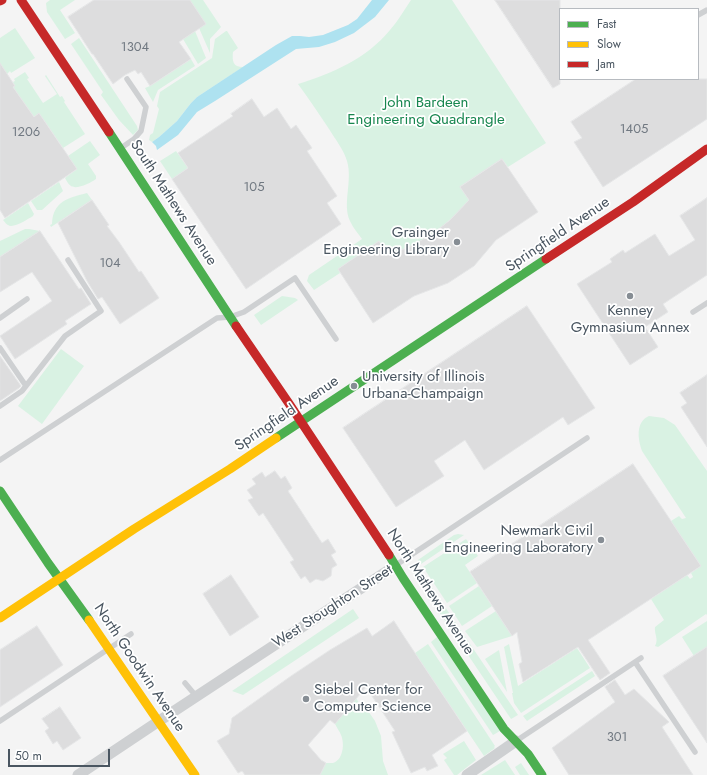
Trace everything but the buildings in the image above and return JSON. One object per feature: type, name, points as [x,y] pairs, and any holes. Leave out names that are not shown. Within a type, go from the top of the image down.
[{"type":"street","name":"South Mathews Avenue","points":[[21,0],[300,422]]},
{"type":"street","name":"Springfield Avenue","points":[[0,618],[134,529],[230,469],[542,263],[633,202],[707,149]]},
{"type":"street","name":"North Mathews Avenue","points":[[300,422],[504,729],[528,754],[542,775]]},
{"type":"street","name":"North Goodwin Avenue","points":[[0,491],[195,775]]},
{"type":"street","name":"West Stoughton Street","points":[[78,775],[196,696],[396,566]]},
{"type":"street","points":[[467,775],[516,741]]},
{"type":"lane","points":[[120,148],[134,139],[142,131],[146,108],[127,79]]},
{"type":"lane","points":[[0,406],[22,392],[65,336],[101,311],[68,260]]},
{"type":"lane","points":[[0,460],[217,318],[230,317],[244,312],[295,278],[336,339]]},
{"type":"lane","points":[[0,318],[28,299]]},
{"type":"lane","points":[[693,312],[707,303]]},
{"type":"lane","points":[[0,348],[26,386]]},
{"type":"lane","name":"West Stoughton Street","points":[[396,566],[587,438]]},
{"type":"lane","points":[[0,721],[131,634]]},
{"type":"lane","points":[[516,741],[641,658]]},
{"type":"lane","points":[[635,662],[695,752]]},
{"type":"lane","points":[[185,683],[196,696]]},
{"type":"green space","points":[[50,0],[75,0],[60,10],[75,33],[65,39],[47,12],[46,3]]},
{"type":"green space","points":[[190,0],[203,0],[221,27],[210,39],[210,53],[199,28]]},
{"type":"green space","name":"John Bardeen Engineering Quadrangle","points":[[411,0],[452,0],[546,143],[508,167],[502,159],[460,187],[469,200],[442,227],[422,241],[399,251],[387,254],[379,241],[338,269],[340,273],[314,290],[307,281],[309,275],[362,239],[350,221],[348,214],[347,200],[349,169],[346,157],[298,84],[336,70],[360,57],[381,40],[393,27]]},
{"type":"green space","points":[[15,28],[35,58],[7,74],[0,64],[0,38]]},
{"type":"green space","points":[[195,31],[206,58],[198,64],[183,39]]},
{"type":"green space","points":[[226,31],[238,48],[233,52],[234,63],[237,66],[243,67],[197,97],[177,121],[152,142],[149,140],[150,135],[153,133],[159,109],[157,106],[160,92],[212,58],[215,39]]},
{"type":"green space","points":[[79,38],[137,126],[138,130],[133,135],[119,120],[101,95],[103,92],[71,44]]},
{"type":"green space","points":[[191,59],[195,66],[158,90],[153,102],[145,88]]},
{"type":"green space","points":[[25,72],[29,78],[27,79],[43,103],[57,94],[45,76],[46,75],[60,97],[62,96],[65,101],[64,102],[85,134],[63,148],[39,113],[34,117],[13,87],[15,86],[13,82],[15,81],[14,79]]},
{"type":"green space","points":[[90,141],[100,155],[88,164],[96,176],[96,179],[84,186],[73,187],[65,178],[77,169],[68,156]]},
{"type":"green space","points":[[176,151],[188,168],[172,179],[160,161]]},
{"type":"green space","points":[[59,182],[63,191],[42,210],[37,210],[31,201]]},
{"type":"green space","points":[[87,193],[92,200],[51,227],[50,225],[52,224],[55,210],[59,205],[68,199]]},
{"type":"green space","points":[[28,203],[34,214],[33,216],[13,226],[8,225],[3,220]]},
{"type":"green space","points":[[25,229],[40,231],[0,257],[0,241]]},
{"type":"green space","points":[[282,296],[295,298],[298,300],[261,325],[254,315]]},
{"type":"green space","points":[[61,349],[84,366],[42,424],[18,406]]},
{"type":"green space","points":[[649,416],[664,418],[675,425],[707,471],[707,615],[706,614],[658,647],[655,646],[657,641],[655,627],[664,620],[651,599],[687,575],[690,579],[693,577],[691,573],[701,566],[671,521],[679,516],[682,519],[686,518],[642,451],[639,442],[641,422]]},
{"type":"green space","points":[[454,535],[464,535],[421,564],[418,560]]},
{"type":"green space","points":[[466,539],[478,556],[465,565],[477,583],[447,603],[423,567]]},
{"type":"green space","points":[[420,570],[518,715],[511,719],[415,576],[414,573]]},
{"type":"green space","points":[[479,586],[492,606],[462,626],[449,606]]},
{"type":"green space","points":[[353,609],[359,618],[243,695],[232,691]]},
{"type":"green space","points":[[496,611],[512,636],[477,647],[465,631]]},
{"type":"green space","points":[[707,621],[707,647],[694,656],[682,637]]},
{"type":"green space","points":[[437,637],[500,731],[493,735],[431,642]]},
{"type":"green space","points":[[428,644],[495,746],[495,748],[484,756],[415,653]]},
{"type":"green space","points":[[509,644],[518,686],[577,648],[590,668],[521,713],[514,703],[504,647]]},
{"type":"green space","points":[[499,650],[507,692],[485,659]]},
{"type":"green space","points":[[592,671],[595,676],[527,721],[523,716]]},
{"type":"green space","points":[[356,698],[361,706],[364,705],[375,721],[381,736],[383,761],[388,775],[320,775],[326,763],[333,763],[339,759],[341,755],[343,743],[335,724]]},
{"type":"green space","points":[[464,741],[476,760],[457,775],[454,775],[444,760],[447,758],[443,754]]},
{"type":"green space","points":[[505,760],[515,775],[481,775]]},
{"type":"green space","points":[[521,763],[529,775],[520,775],[515,767]]},
{"type":"water","points":[[372,0],[389,0],[375,17],[354,33],[335,42],[319,47],[296,49],[197,112],[178,135],[157,150],[156,146],[152,142],[177,121],[197,97],[292,36],[309,37],[323,35],[348,25],[357,19]]},
{"type":"traffic: fast","points":[[109,132],[236,326]]},
{"type":"traffic: fast","points":[[276,438],[546,259]]},
{"type":"traffic: fast","points":[[0,491],[48,563],[89,620]]},
{"type":"traffic: fast","points":[[389,555],[504,729],[528,754],[542,775]]},
{"type":"traffic: slow","points":[[0,618],[134,529],[230,469],[276,438]]},
{"type":"traffic: slow","points":[[89,620],[195,775]]},
{"type":"traffic: jam","points":[[21,0],[109,132]]},
{"type":"traffic: jam","points":[[546,259],[633,202],[707,149]]},
{"type":"traffic: jam","points":[[236,326],[389,555]]},
{"type":"place","name":"Grainger Engineering Library","points":[[457,242]]},
{"type":"place","name":"Kenney Gymnasium Annex","points":[[630,296]]},
{"type":"place","name":"University of Illinois Urbana-Champaign","points":[[354,386]]},
{"type":"place","name":"Newmark Civil Engineering Laboratory","points":[[601,540]]},
{"type":"place","name":"Siebel Center for Computer Science","points":[[306,699]]}]
